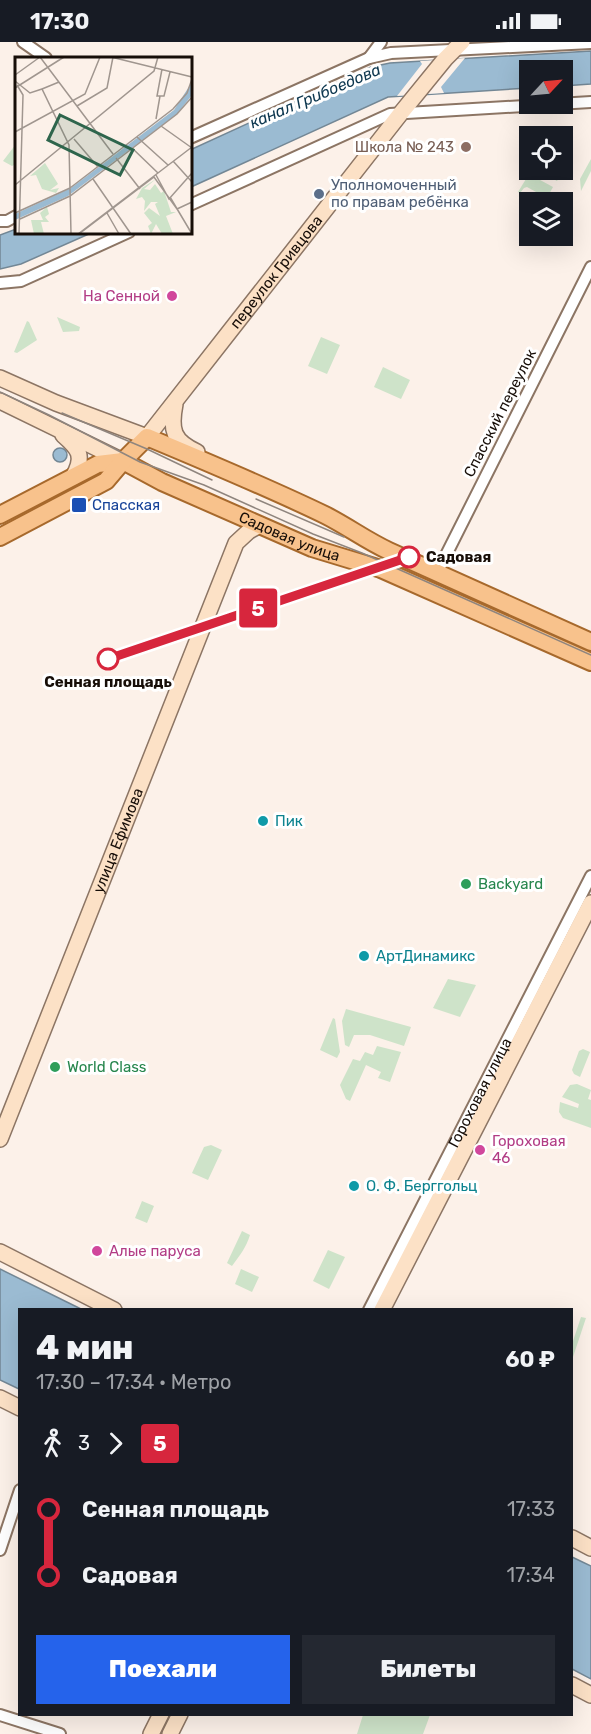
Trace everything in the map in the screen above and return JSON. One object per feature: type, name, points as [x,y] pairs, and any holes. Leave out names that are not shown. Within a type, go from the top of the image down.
[{"type":"main road","name":"переулок Гривцова","points":[[0,537],[106,481],[175,404],[401,113],[454,51]]},
{"type":"main road","points":[[0,378],[56,403],[147,437],[218,467]]},
{"type":"main road","points":[[0,401],[54,427],[129,455]]},
{"type":"main road","points":[[175,404],[172,424],[176,436],[184,446],[207,456],[218,467]]},
{"type":"main road","points":[[54,427],[77,450],[80,462],[73,477]]},
{"type":"main road","points":[[0,515],[98,464],[129,455]]},
{"type":"main road","name":"Садовая улица","points":[[129,455],[162,482],[312,548],[381,569],[591,662]]},
{"type":"main road","name":"Садовая улица","points":[[218,467],[326,516],[365,540],[591,642]]},
{"type":"main road","points":[[225,510],[233,523],[236,543]]},
{"type":"main road","points":[[236,543],[260,525]]},
{"type":"main road","name":"улица Ефимова","points":[[0,1139],[236,543]]},
{"type":"main road","name":"Гороховая улица","points":[[383,1308],[591,903]]},
{"type":"main road","points":[[0,1252],[110,1308]]},
{"type":"main road","points":[[0,1398],[18,1407]]},
{"type":"main road","points":[[573,1539],[591,1548]]},
{"type":"main road","points":[[573,1686],[591,1695]]},
{"type":"main road","points":[[151,1734],[160,1716]]},
{"type":"main road","points":[[170,1734],[179,1716]]},
{"type":"street","points":[[23,42],[45,57]]},
{"type":"street","points":[[369,58],[381,42]]},
{"type":"street","points":[[420,42],[432,50]]},
{"type":"street","points":[[192,137],[369,58],[391,53],[432,50],[454,51],[591,43]]},
{"type":"street","points":[[192,204],[390,114],[591,102]]},
{"type":"street","points":[[0,221],[7,221],[15,217]]},
{"type":"street","points":[[0,283],[21,281],[125,234]]},
{"type":"street","name":"Спасский переулок","points":[[437,573],[591,267]]},
{"type":"street","name":"Гороховая улица","points":[[370,1308],[591,876]]},
{"type":"street","points":[[0,1550],[18,1496]]},
{"type":"street","points":[[0,1715],[60,1734]]},
{"type":"green space","points":[[15,145],[15,164],[12,166],[3,161]]},
{"type":"green space","points":[[591,159],[591,171],[581,191],[580,179]]},
{"type":"green space","points":[[525,180],[540,180],[553,187],[550,192],[536,192],[527,187],[518,192]]},
{"type":"green space","points":[[57,317],[80,327],[79,331],[63,332]]},
{"type":"green space","points":[[27,321],[37,340],[17,353],[14,352]]},
{"type":"green space","points":[[321,337],[340,345],[327,374],[308,366]]},
{"type":"green space","points":[[383,367],[410,380],[401,399],[374,387]]},
{"type":"green space","points":[[448,979],[476,985],[460,1017],[433,1008]]},
{"type":"green space","points":[[346,1009],[411,1027],[404,1046],[370,1035],[354,1035],[349,1047],[345,1045],[342,1021]]},
{"type":"green space","points":[[333,1018],[340,1052],[337,1058],[320,1050]]},
{"type":"green space","points":[[377,1046],[401,1052],[390,1082],[378,1078],[381,1072],[366,1065],[350,1101],[346,1099],[340,1085],[353,1059],[360,1061],[365,1052],[373,1055]]},
{"type":"green space","points":[[583,1049],[590,1052],[580,1077],[572,1070],[579,1051]]},
{"type":"green space","points":[[577,1084],[591,1090],[588,1099],[591,1100],[591,1128],[563,1118],[559,1112],[560,1102],[578,1108],[579,1104],[562,1097],[570,1085]]},
{"type":"green space","points":[[211,1145],[222,1150],[208,1180],[192,1173],[204,1147]]},
{"type":"green space","points":[[142,1201],[154,1206],[147,1223],[135,1218]]},
{"type":"green space","points":[[242,1231],[250,1235],[245,1248],[232,1266],[227,1263]]},
{"type":"green space","points":[[328,1250],[345,1257],[329,1289],[313,1281]]},
{"type":"green space","points":[[241,1269],[259,1277],[252,1292],[235,1284]]},
{"type":"green space","points":[[581,1317],[586,1318],[573,1357],[573,1341]]},
{"type":"green space","points":[[362,1716],[430,1716],[423,1734],[357,1734]]},
{"type":"water","name":"канал Грибоедова","points":[[591,51],[591,84],[573,85],[573,60],[519,60],[519,89],[388,97],[192,187],[192,149],[371,67],[390,63]]},
{"type":"water","points":[[15,229],[15,234],[89,234],[21,264],[0,269],[0,235]]},
{"type":"water","points":[[60,448],[65,450],[67,455],[65,460],[60,462],[55,460],[53,455],[55,450]]},
{"type":"water","points":[[0,1269],[79,1308],[18,1308],[18,1389],[0,1380]]},
{"type":"water","points":[[573,1557],[591,1566],[591,1679],[573,1670]]},
{"type":"pier","points":[[465,58],[441,87],[444,93],[397,96],[422,64],[420,61]]},
{"type":"tram line","points":[[0,392],[140,462],[204,485],[591,655]]},
{"type":"tram line","points":[[62,413],[212,480]]},
{"type":"tram line","points":[[256,499],[344,537]]},
{"type":"metro line","name":"5","points":[[108,659],[409,557]]},
{"type":"place","name":"Школа № 243","points":[[466,147]]},
{"type":"place","name":"Уполномоченный по правам ребёнка","points":[[319,194]]},
{"type":"place","name":"На Cенной","points":[[172,296]]},
{"type":"place","name":"Спасская","points":[[79,505]]},
{"type":"place","name":"Садовая","points":[[409,557]]},
{"type":"place","name":"Сенная площадь","points":[[108,659]]},
{"type":"place","name":"Пик","points":[[263,821]]},
{"type":"place","name":"Backyard","points":[[466,884]]},
{"type":"place","name":"АртДинамикс","points":[[364,956]]},
{"type":"place","name":"World Class","points":[[55,1067]]},
{"type":"place","name":"Гороховая 46","points":[[480,1150]]},
{"type":"place","name":"О. Ф. Берггольц","points":[[354,1186]]},
{"type":"place","name":"Алые паруса","points":[[97,1251]]}]
